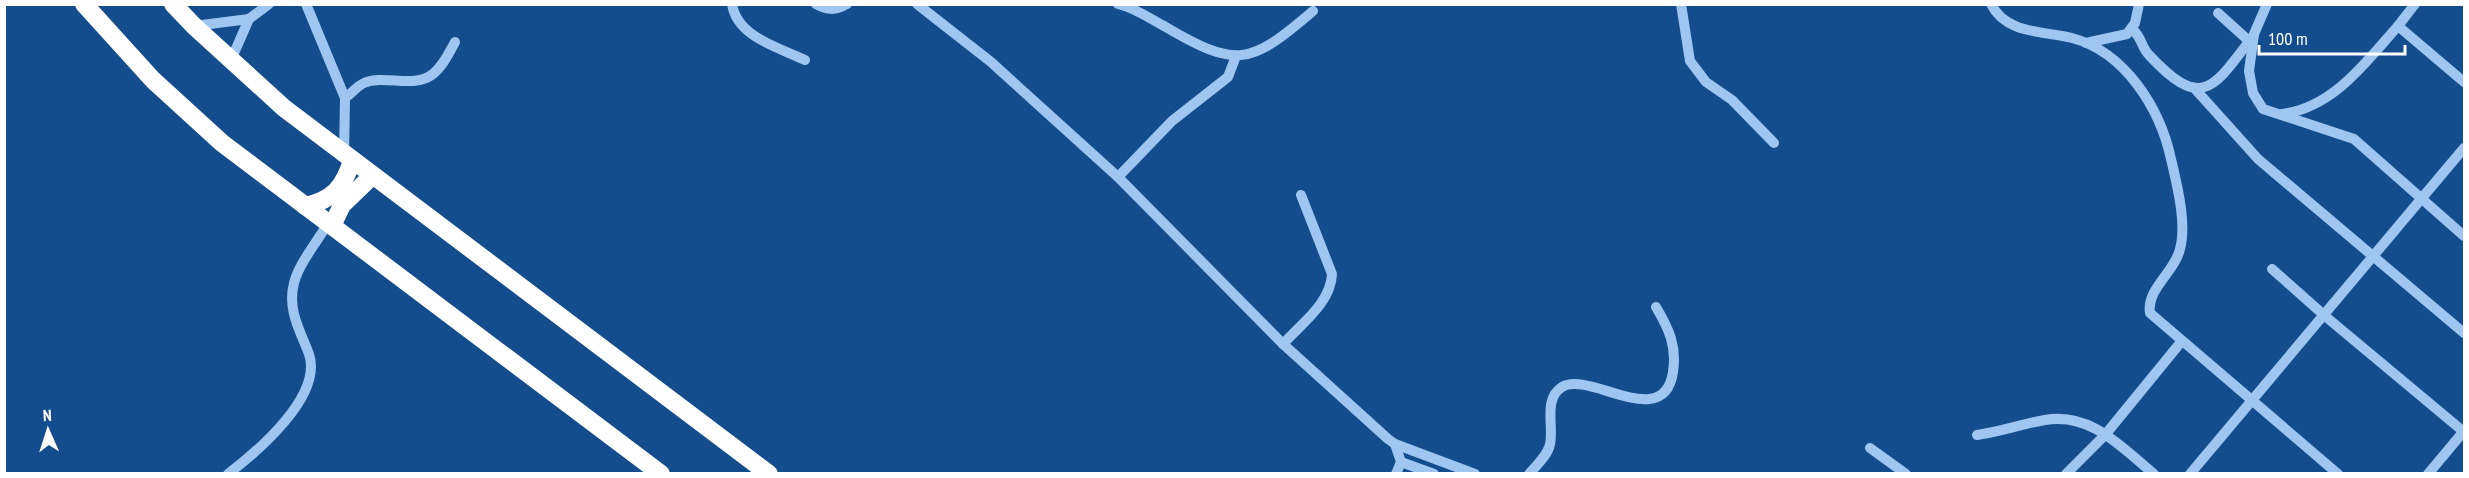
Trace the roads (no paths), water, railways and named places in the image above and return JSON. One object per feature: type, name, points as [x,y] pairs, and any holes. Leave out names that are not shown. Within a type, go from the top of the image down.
[{"type":"highway","points":[[84,4],[153,80],[222,143],[661,474]]},
{"type":"highway","points":[[173,4],[284,108],[769,474]]},
{"type":"highway","points":[[305,206],[321,203],[337,192],[346,179],[348,158]]},
{"type":"highway","points":[[330,224],[342,205],[372,176]]},
{"type":"street","points":[[231,60],[249,19],[269,4]]},
{"type":"street","points":[[306,4],[345,98],[348,158]]},
{"type":"street","points":[[732,4],[735,18],[753,35],[805,60]]},
{"type":"street","points":[[816,4],[829,10],[838,9],[846,4]]},
{"type":"street","points":[[917,4],[991,62],[1118,177],[1283,344],[1395,444],[1474,474]]},
{"type":"street","points":[[1118,4],[1141,13],[1203,49],[1236,56],[1276,43],[1313,11]]},
{"type":"street","points":[[1681,4],[1690,61],[1706,82],[1732,100],[1774,143]]},
{"type":"street","points":[[1991,4],[2006,22],[2029,31],[2086,44],[2112,59],[2151,102],[2163,128],[2179,202],[2182,242],[2175,261],[2149,305],[2150,313],[2337,474]]},
{"type":"street","points":[[2086,44],[2122,36],[2132,29],[2139,4]]},
{"type":"street","points":[[2196,90],[2209,86],[2218,79],[2252,38],[2267,4]]},
{"type":"street","points":[[2279,115],[2306,109],[2334,93],[2398,26],[2415,4]]},
{"type":"street","points":[[2218,13],[2252,38]]},
{"type":"street","points":[[194,26],[249,19]]},
{"type":"street","points":[[2398,26],[2464,82]]},
{"type":"street","points":[[2132,29],[2140,35],[2147,54],[2176,81],[2196,90],[2258,159],[2464,333]]},
{"type":"street","points":[[2252,38],[2250,84],[2264,109],[2354,140],[2464,236]]},
{"type":"street","points":[[345,98],[363,83],[384,80],[410,81],[432,75],[455,42]]},
{"type":"street","points":[[1118,177],[1172,121],[1228,77],[1236,56]]},
{"type":"street","points":[[2190,474],[2464,148]]},
{"type":"street","points":[[1283,344],[1327,298],[1332,288],[1332,274],[1301,195]]},
{"type":"street","points":[[228,474],[279,429],[306,387],[312,369],[292,309],[294,283],[330,224]]},
{"type":"street","points":[[2272,268],[2325,316],[2464,431],[2428,474]]},
{"type":"street","points":[[1529,474],[1547,452],[1550,444],[1551,405],[1554,395],[1561,388],[1579,386],[1633,398],[1658,396],[1666,390],[1674,370],[1673,340],[1656,307]]},
{"type":"street","points":[[2066,474],[2105,435],[2181,342]]},
{"type":"street","points":[[1977,435],[2061,418],[2076,419],[2105,435],[2154,474]]},
{"type":"street","points":[[1395,444],[1401,462],[1396,474]]},
{"type":"street","points":[[1870,448],[1902,473]]},
{"type":"street","points":[[1401,462],[1434,474]]}]
